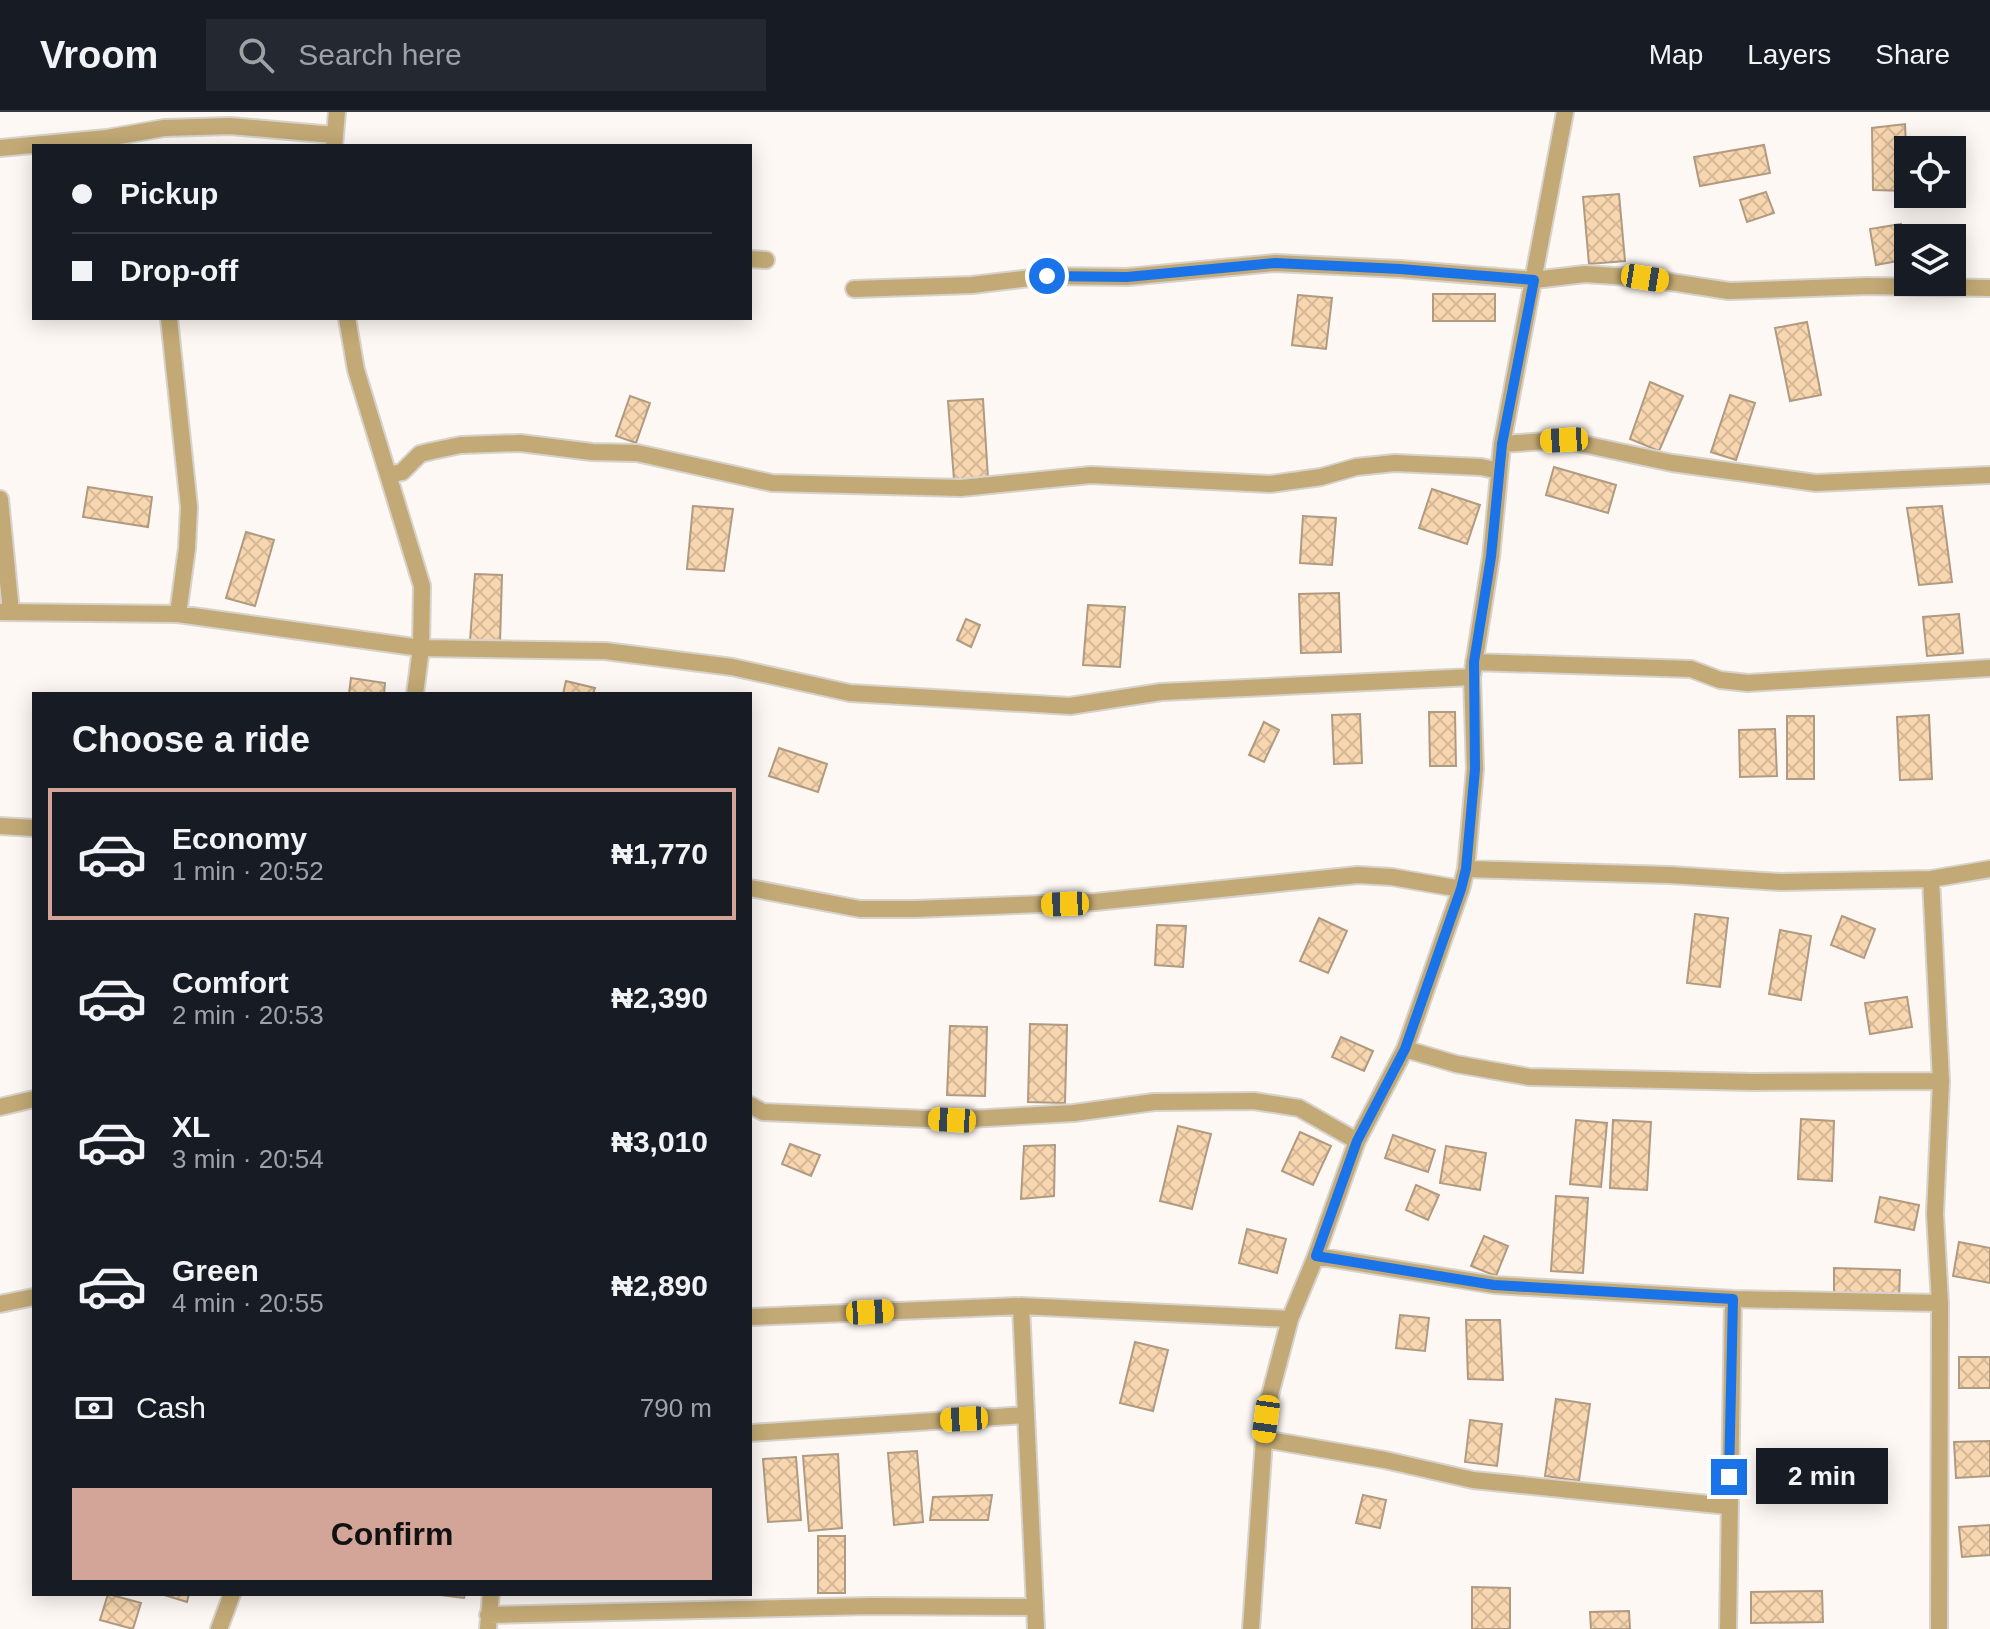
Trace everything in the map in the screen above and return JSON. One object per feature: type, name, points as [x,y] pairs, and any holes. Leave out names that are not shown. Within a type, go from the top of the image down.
[{"type":"street","points":[[43,144],[107,138],[164,128],[230,126],[334,141],[337,112]]},
{"type":"street","points":[[1251,1629],[1269,1399],[1290,1319],[1357,1141],[1405,1049],[1466,869],[1475,769],[1473,670],[1491,557],[1502,444],[1565,112]]},
{"type":"street","points":[[0,148],[32,145]]},
{"type":"street","points":[[854,289],[972,285],[1047,276],[1127,277],[1275,263],[1534,280],[1585,274],[1645,278],[1729,291],[1868,286],[1990,288]]},
{"type":"street","points":[[169,320],[189,507],[178,614]]},
{"type":"street","points":[[347,320],[356,370],[420,573],[421,648],[415,692]]},
{"type":"street","points":[[1502,444],[1564,440],[1672,463],[1816,483],[1990,475]]},
{"type":"street","points":[[388,475],[402,472],[420,454],[432,451],[461,445],[520,443],[592,452],[637,453],[772,483],[961,488],[1091,475],[1270,484],[1321,477],[1356,467],[1395,463],[1481,467],[1499,471]]},
{"type":"street","points":[[0,499],[5,612],[178,614],[421,648],[605,651],[732,667],[850,693],[1070,706],[1161,692],[1473,670],[1691,669],[1720,680],[1748,683],[1990,668]]},
{"type":"street","points":[[0,826],[32,828]]},
{"type":"street","points":[[1466,869],[1670,875],[1781,882],[1931,879],[1990,869]]},
{"type":"street","points":[[752,888],[860,909],[1095,902],[1358,875],[1392,877],[1461,889]]},
{"type":"street","points":[[1931,879],[1941,1081],[1935,1214],[1940,1303],[1939,1629]]},
{"type":"street","points":[[1405,1049],[1456,1064],[1529,1077],[1753,1082],[1941,1081]]},
{"type":"street","points":[[0,1107],[32,1099]]},
{"type":"street","points":[[752,1106],[763,1112],[952,1120],[1074,1113],[1154,1102],[1254,1101],[1299,1108],[1357,1141]]},
{"type":"street","points":[[1316,1256],[1494,1285],[1733,1299],[1940,1303]]},
{"type":"street","points":[[0,1304],[32,1297]]},
{"type":"street","points":[[1728,1629],[1733,1299]]},
{"type":"street","points":[[752,1317],[1021,1306],[1290,1319]]},
{"type":"street","points":[[1021,1306],[1036,1629]]},
{"type":"street","points":[[752,1433],[1025,1415]]},
{"type":"street","points":[[1264,1439],[1385,1460],[1473,1480],[1728,1506]]},
{"type":"street","points":[[219,1629],[231,1596]]},
{"type":"street","points":[[491,1596],[488,1622],[871,1606],[1035,1607]]},
{"type":"building","points":[[1905,124],[1906,136],[1894,136],[1894,191],[1873,190],[1872,128]]},
{"type":"building","points":[[1764,145],[1770,173],[1700,186],[1694,157]]},
{"type":"building","points":[[1766,192],[1774,213],[1747,222],[1740,200]]},
{"type":"building","points":[[1619,194],[1625,261],[1589,264],[1583,197]]},
{"type":"building","points":[[1894,225],[1894,262],[1876,265],[1870,229]]},
{"type":"building","points":[[1433,294],[1495,294],[1495,321],[1433,321]]},
{"type":"building","points":[[1298,295],[1332,298],[1326,349],[1292,345]]},
{"type":"building","points":[[1807,322],[1821,395],[1790,401],[1775,328]]},
{"type":"building","points":[[1650,382],[1683,396],[1659,451],[1630,439]]},
{"type":"building","points":[[1730,395],[1755,403],[1736,460],[1711,452]]},
{"type":"building","points":[[630,396],[650,403],[636,443],[616,436]]},
{"type":"building","points":[[983,399],[988,478],[954,480],[948,401]]},
{"type":"building","points":[[1554,467],[1616,485],[1608,513],[1546,495]]},
{"type":"building","points":[[88,487],[152,497],[148,527],[83,517]]},
{"type":"building","points":[[1432,489],[1480,505],[1467,544],[1419,528]]},
{"type":"building","points":[[693,506],[733,509],[724,571],[687,569]]},
{"type":"building","points":[[1942,506],[1952,582],[1919,585],[1907,508]]},
{"type":"building","points":[[1303,516],[1336,518],[1332,565],[1300,563]]},
{"type":"building","points":[[246,532],[274,540],[255,606],[226,598]]},
{"type":"building","points":[[475,574],[502,575],[500,643],[470,641]]},
{"type":"building","points":[[1339,593],[1341,652],[1301,653],[1299,594]]},
{"type":"building","points":[[1088,605],[1125,607],[1120,667],[1083,665]]},
{"type":"building","points":[[1959,614],[1963,653],[1927,656],[1923,617]]},
{"type":"building","points":[[966,619],[980,625],[971,647],[957,640]]},
{"type":"building","points":[[351,678],[385,683],[384,692],[349,692]]},
{"type":"building","points":[[566,681],[595,688],[594,692],[563,692]]},
{"type":"building","points":[[1429,712],[1455,712],[1456,766],[1430,766]]},
{"type":"building","points":[[1360,714],[1362,763],[1334,764],[1332,715]]},
{"type":"building","points":[[1929,715],[1932,779],[1900,780],[1897,717]]},
{"type":"building","points":[[1787,716],[1814,716],[1814,779],[1787,779]]},
{"type":"building","points":[[1264,722],[1279,730],[1264,762],[1249,755]]},
{"type":"building","points":[[1775,729],[1777,776],[1740,777],[1739,730]]},
{"type":"building","points":[[779,748],[827,764],[818,792],[769,776]]},
{"type":"building","points":[[1695,914],[1728,918],[1720,987],[1687,983]]},
{"type":"building","points":[[1842,916],[1875,929],[1864,958],[1831,945]]},
{"type":"building","points":[[1319,918],[1347,931],[1328,973],[1300,961]]},
{"type":"building","points":[[1157,925],[1186,926],[1183,967],[1155,965]]},
{"type":"building","points":[[1780,930],[1811,936],[1801,1000],[1769,994]]},
{"type":"building","points":[[1907,997],[1912,1027],[1870,1034],[1865,1003]]},
{"type":"building","points":[[1030,1024],[1067,1025],[1065,1103],[1028,1102]]},
{"type":"building","points":[[950,1026],[987,1027],[985,1096],[947,1095]]},
{"type":"building","points":[[1341,1037],[1373,1051],[1364,1071],[1332,1057]]},
{"type":"building","points":[[1801,1119],[1834,1121],[1832,1181],[1798,1179]]},
{"type":"building","points":[[1576,1120],[1607,1123],[1601,1187],[1570,1184]]},
{"type":"building","points":[[1613,1120],[1651,1122],[1647,1190],[1610,1188]]},
{"type":"building","points":[[1178,1126],[1211,1134],[1192,1209],[1160,1201]]},
{"type":"building","points":[[1300,1132],[1331,1146],[1313,1185],[1282,1171]]},
{"type":"building","points":[[1393,1135],[1435,1150],[1428,1172],[1385,1158]]},
{"type":"building","points":[[790,1144],[820,1155],[811,1176],[782,1164]]},
{"type":"building","points":[[1055,1145],[1054,1196],[1021,1199],[1024,1146]]},
{"type":"building","points":[[1446,1146],[1486,1153],[1480,1190],[1440,1183]]},
{"type":"building","points":[[1416,1185],[1439,1195],[1428,1220],[1406,1210]]},
{"type":"building","points":[[1556,1196],[1588,1198],[1583,1273],[1551,1271]]},
{"type":"building","points":[[1880,1197],[1919,1205],[1914,1230],[1875,1222]]},
{"type":"building","points":[[1247,1229],[1286,1239],[1277,1273],[1239,1263]]},
{"type":"building","points":[[1484,1236],[1508,1246],[1496,1276],[1471,1266]]},
{"type":"building","points":[[1959,1242],[1990,1248],[1990,1283],[1953,1276]]},
{"type":"building","points":[[1834,1268],[1900,1270],[1899,1301],[1834,1300]]},
{"type":"building","points":[[1400,1315],[1429,1318],[1425,1351],[1396,1348]]},
{"type":"building","points":[[1466,1320],[1500,1320],[1503,1380],[1468,1379]]},
{"type":"building","points":[[1135,1342],[1168,1350],[1153,1411],[1120,1403]]},
{"type":"building","points":[[1959,1357],[1990,1357],[1990,1388],[1959,1388]]},
{"type":"building","points":[[1556,1399],[1590,1404],[1579,1481],[1545,1476]]},
{"type":"building","points":[[1470,1420],[1502,1424],[1497,1466],[1465,1462]]},
{"type":"building","points":[[1990,1441],[1990,1476],[1956,1478],[1954,1442]]},
{"type":"building","points":[[917,1451],[923,1522],[894,1525],[888,1453]]},
{"type":"building","points":[[838,1454],[842,1528],[809,1531],[803,1456]]},
{"type":"building","points":[[796,1457],[801,1520],[768,1522],[763,1459]]},
{"type":"building","points":[[992,1495],[988,1520],[930,1520],[933,1497]]},
{"type":"building","points":[[1363,1495],[1386,1500],[1380,1528],[1356,1523]]},
{"type":"building","points":[[1990,1525],[1990,1555],[1962,1557],[1959,1527]]},
{"type":"building","points":[[818,1536],[845,1536],[845,1593],[818,1593]]},
{"type":"building","points":[[1472,1587],[1510,1588],[1510,1629],[1472,1629]]},
{"type":"building","points":[[1822,1591],[1823,1622],[1751,1623],[1751,1592]]},
{"type":"building","points":[[107,1596],[141,1603],[133,1629],[100,1620]]},
{"type":"building","points":[[168,1596],[188,1596],[187,1602]]},
{"type":"building","points":[[1629,1611],[1630,1629],[1591,1629],[1590,1612]]},
{"type":"route","points":[[1047,276],[1127,277],[1275,263],[1534,280],[1502,444],[1491,557],[1472,677],[1475,769],[1466,869],[1405,1049],[1357,1141],[1316,1256],[1494,1285],[1733,1299],[1729,1477]]}]
